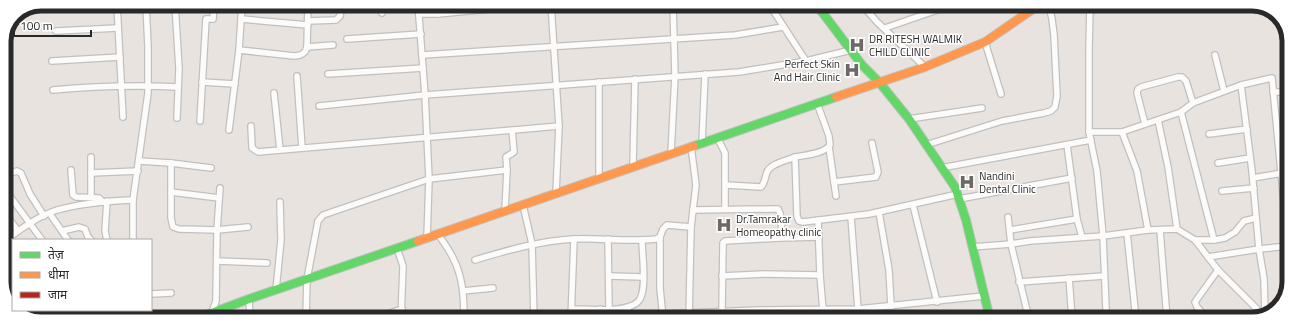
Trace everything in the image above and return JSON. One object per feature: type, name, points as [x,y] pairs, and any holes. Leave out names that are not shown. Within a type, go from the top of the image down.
[{"type":"street","points":[[117,11],[123,116]]},
{"type":"street","points":[[133,239],[134,200],[145,125],[148,86],[146,11]]},
{"type":"street","points":[[175,11],[179,68],[177,118]]},
{"type":"street","points":[[200,121],[206,19],[213,19],[214,11]]},
{"type":"street","points":[[229,130],[239,50],[242,11]]},
{"type":"street","points":[[239,50],[294,56],[303,55],[307,47],[307,11]]},
{"type":"street","points":[[241,19],[308,23],[336,20],[340,16],[341,11]]},
{"type":"street","points":[[419,11],[430,180],[427,238]]},
{"type":"street","points":[[552,11],[558,126],[556,193]]},
{"type":"street","points":[[671,153],[675,76],[673,11]]},
{"type":"street","points":[[773,11],[806,61]]},
{"type":"street","points":[[821,11],[862,65],[909,119],[955,187],[966,220],[988,312]]},
{"type":"street","points":[[868,11],[877,22],[925,67]]},
{"type":"street","points":[[885,28],[934,11]]},
{"type":"street","points":[[219,312],[249,299],[691,146],[925,67],[984,42],[1030,11]]},
{"type":"street","points":[[926,145],[997,122],[1051,111],[1055,107],[1057,103],[1057,96],[1054,35],[1050,11]]},
{"type":"street","points":[[1090,11],[1089,132],[1096,171],[1103,236],[1106,309]]},
{"type":"street","points":[[422,55],[735,35],[783,27]]},
{"type":"street","points":[[56,31],[118,28]]},
{"type":"street","points":[[347,38],[421,34]]},
{"type":"street","points":[[984,42],[1001,94]]},
{"type":"street","points":[[307,47],[333,45]]},
{"type":"street","points":[[319,106],[425,95],[739,72],[806,61],[851,50]]},
{"type":"street","points":[[1215,55],[1224,91]]},
{"type":"street","points":[[52,61],[120,57]]},
{"type":"street","points":[[328,74],[423,68]]},
{"type":"street","points":[[702,143],[705,74]]},
{"type":"street","points":[[297,76],[302,148]]},
{"type":"street","points":[[1145,124],[1137,92],[1138,88],[1140,87],[1182,77],[1186,81],[1193,103]]},
{"type":"street","points":[[1089,132],[1122,132],[1181,112],[1193,103],[1224,91],[1241,85],[1272,78],[1282,191]]},
{"type":"street","points":[[634,166],[635,79]]},
{"type":"street","points":[[202,82],[235,84]]},
{"type":"street","points":[[599,82],[599,178]]},
{"type":"street","points":[[1241,85],[1253,178],[1259,249],[1264,279],[1264,310]]},
{"type":"street","points":[[53,90],[97,86],[178,87]]},
{"type":"street","points":[[1273,92],[1282,92]]},
{"type":"street","points":[[274,93],[280,150]]},
{"type":"street","points":[[817,103],[829,136],[829,147],[836,196]]},
{"type":"street","points":[[909,119],[982,108]]},
{"type":"street","points":[[1181,112],[1214,240]]},
{"type":"street","points":[[1158,120],[1168,167],[1177,229]]},
{"type":"street","points":[[251,126],[252,148],[258,152],[558,126]]},
{"type":"street","points":[[1209,134],[1247,129]]},
{"type":"street","points":[[505,211],[507,170],[506,158],[514,150],[512,130]]},
{"type":"street","points":[[1122,132],[1137,170],[1148,230]]},
{"type":"street","points":[[717,138],[725,154],[726,209]]},
{"type":"street","points":[[942,168],[1091,140]]},
{"type":"street","points":[[834,182],[876,177],[878,172],[872,143]]},
{"type":"street","points":[[1067,145],[1082,238]]},
{"type":"street","points":[[689,312],[690,227],[696,185],[691,146]]},
{"type":"street","points":[[726,185],[761,187],[764,184],[766,174],[771,167],[795,157],[820,151],[829,147]]},
{"type":"street","points":[[91,157],[91,197]]},
{"type":"street","points":[[795,157],[798,219],[803,222],[851,217],[1072,178]]},
{"type":"street","points":[[1218,163],[1250,158]]},
{"type":"street","points":[[139,161],[211,168]]},
{"type":"street","points":[[171,163],[170,218],[173,227],[179,229],[217,230],[248,227]]},
{"type":"street","points":[[72,170],[73,195],[76,197],[98,198],[105,201]]},
{"type":"street","points":[[306,312],[307,279],[318,221],[323,215],[430,180],[507,170]]},
{"type":"street","points":[[11,173],[17,171],[21,173],[30,194],[44,216]]},
{"type":"street","points":[[91,173],[138,171]]},
{"type":"street","points":[[1253,178],[1280,173]]},
{"type":"street","points":[[213,312],[216,301],[217,230],[220,188]]},
{"type":"street","points":[[1222,191],[1254,188]]},
{"type":"street","points":[[171,192],[219,198]]},
{"type":"street","points":[[11,197],[41,239]]},
{"type":"street","points":[[13,238],[18,231],[56,210],[105,201],[134,200]]},
{"type":"street","points":[[105,201],[105,231],[107,239]]},
{"type":"street","points":[[276,290],[281,240],[280,202]]},
{"type":"street","points":[[523,204],[532,244],[534,312]]},
{"type":"street","points":[[913,205],[937,302]]},
{"type":"street","points":[[693,210],[778,209],[780,212],[781,233],[779,238]]},
{"type":"street","points":[[879,212],[889,270],[891,306]]},
{"type":"street","points":[[50,214],[67,239]]},
{"type":"street","points":[[851,217],[858,309]]},
{"type":"street","points":[[1008,217],[1010,244],[1027,311]]},
{"type":"street","points":[[1195,240],[1214,240],[1230,235],[1244,221],[1256,218]]},
{"type":"street","points":[[1010,230],[1078,219]]},
{"type":"street","points":[[818,220],[823,310]]},
{"type":"street","points":[[11,222],[18,231]]},
{"type":"street","points":[[663,312],[660,288],[660,237],[663,229],[667,225],[690,227]]},
{"type":"street","points":[[62,231],[79,227],[83,228],[90,239]]},
{"type":"street","points":[[972,247],[1103,236],[1148,230],[1177,229],[1195,240],[1218,270],[1260,311]]},
{"type":"street","points":[[1160,230],[1166,312]]},
{"type":"street","points":[[1127,233],[1135,312]]},
{"type":"street","points":[[438,234],[453,258],[460,277],[463,292],[464,312]]},
{"type":"street","points":[[475,260],[532,244],[574,239],[642,240],[656,239],[660,237]]},
{"type":"street","points":[[722,311],[722,244],[725,241],[819,237]]},
{"type":"street","points":[[574,239],[572,309],[628,308],[637,303],[640,299],[643,284],[642,240]]},
{"type":"street","points":[[608,239],[609,309]]},
{"type":"street","points":[[1208,256],[1282,247]]},
{"type":"street","points":[[397,248],[403,266],[402,312]]},
{"type":"street","points":[[217,261],[267,263]]},
{"type":"street","points":[[1201,312],[1196,307],[1195,302],[1218,270]]},
{"type":"street","points":[[722,276],[764,274],[820,275]]},
{"type":"street","points":[[608,276],[643,277]]},
{"type":"street","points":[[1019,282],[1104,276]]},
{"type":"street","points":[[1069,278],[1072,312]]},
{"type":"street","points":[[463,292],[493,288]]},
{"type":"street","points":[[152,294],[171,293]]},
{"type":"street","points":[[715,312],[858,309],[984,296]]},
{"type":"street","points":[[249,299],[250,312]]},
{"type":"street","points":[[393,312],[402,309]]},
{"type":"traffic: fast","points":[[821,11],[862,65],[879,82],[909,119],[955,187],[966,220],[988,312]]},
{"type":"traffic: fast","points":[[694,146],[836,97]]},
{"type":"traffic: fast","points":[[214,312],[418,241]]},
{"type":"traffic: slow","points":[[836,97],[925,67],[985,42],[1030,11]]},
{"type":"traffic: slow","points":[[418,241],[694,146]]},
{"type":"place","name":"DR RITESH WALMIK CHILD CLINIC","points":[[857,45]]},
{"type":"place","name":"Perfect Skin And Hair Clinic","points":[[852,70]]},
{"type":"place","name":"Nandini Dental Clinic","points":[[967,182]]},
{"type":"place","name":"Dr.Tamrakar Homeopathy clinic","points":[[724,225]]}]
